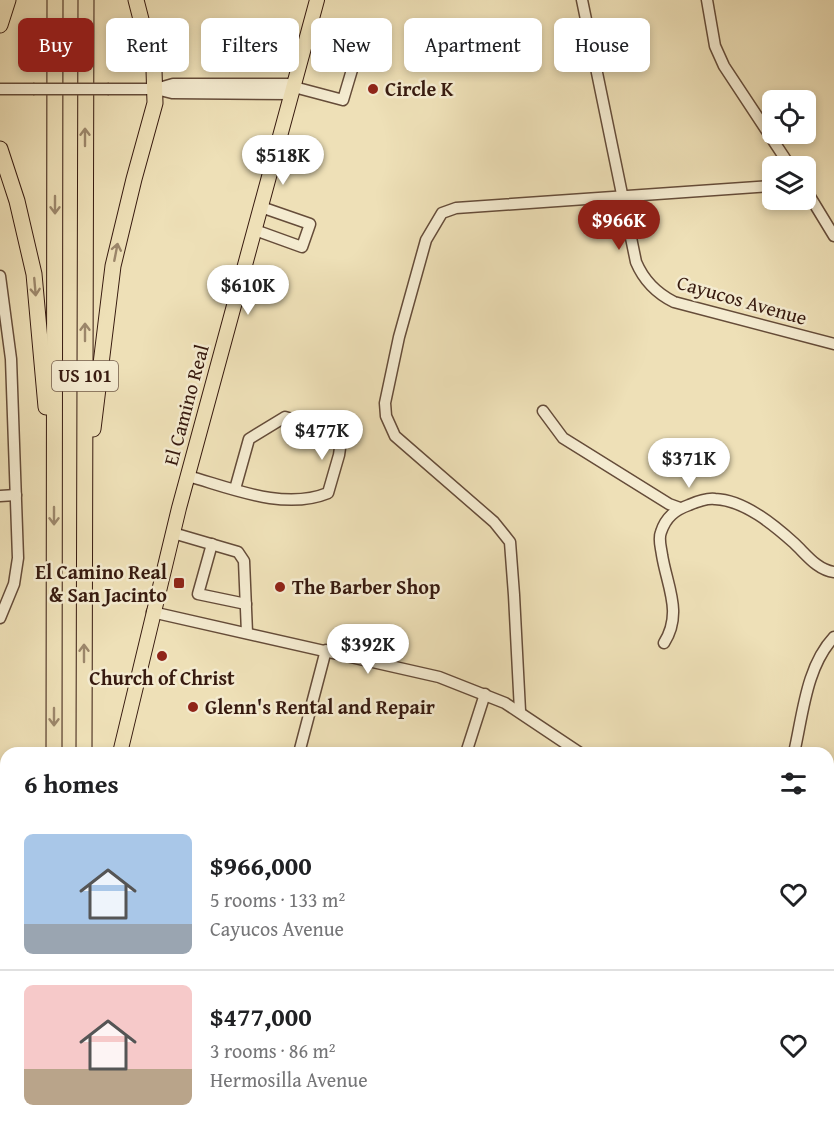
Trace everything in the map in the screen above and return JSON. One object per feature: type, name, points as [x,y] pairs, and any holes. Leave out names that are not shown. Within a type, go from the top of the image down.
[{"type":"highway","points":[[0,25],[8,0]]},
{"type":"highway","name":"US 101","points":[[54,747],[55,0]]},
{"type":"highway","name":"US 101","points":[[84,747],[86,0]]},
{"type":"highway","points":[[84,497],[113,266],[134,179],[152,120],[156,89],[154,70],[136,0]]},
{"type":"highway","points":[[0,149],[20,210],[34,274],[39,347],[54,479]]},
{"type":"main road","name":"El Camino Real","points":[[121,747],[173,533],[317,0]]},
{"type":"street","name":"Cayucos Avenue","points":[[582,0],[636,262],[647,282],[664,297],[674,302],[834,344]]},
{"type":"street","points":[[707,0],[715,46],[724,66],[783,156]]},
{"type":"street","points":[[0,89],[156,89],[172,93],[294,88],[343,99],[357,53],[307,38]]},
{"type":"street","points":[[520,711],[510,542],[494,522],[395,436],[386,416],[385,403],[399,337],[426,240],[442,213],[456,208],[762,187]]},
{"type":"street","points":[[816,206],[834,236]]},
{"type":"street","points":[[255,230],[302,247],[310,224],[261,207]]},
{"type":"street","points":[[0,276],[11,359],[18,558],[17,571],[0,618]]},
{"type":"street","points":[[543,411],[563,438],[669,504],[680,508]]},
{"type":"street","points":[[188,476],[274,500],[320,496],[328,493],[339,455],[342,434],[285,417],[249,439],[235,489]]},
{"type":"street","points":[[0,496],[16,495]]},
{"type":"street","points":[[664,643],[673,627],[675,610],[665,574],[659,538],[661,530],[671,515],[680,508],[695,502],[715,499],[740,505],[780,530],[818,566],[826,571],[834,572]]},
{"type":"street","points":[[173,533],[238,552],[244,561],[247,633]]},
{"type":"street","points":[[212,544],[198,594],[246,604]]},
{"type":"street","points":[[153,612],[326,650],[439,678],[485,694],[520,711],[571,747]]},
{"type":"street","points":[[795,747],[810,678],[819,659],[834,637]]},
{"type":"street","points":[[301,747],[326,650]]},
{"type":"street","points":[[468,747],[485,694]]},
{"type":"place","name":"Circle K","points":[[373,89]]},
{"type":"place","name":"El Camino Real & San Jacinto","points":[[179,583]]},
{"type":"place","name":"The Barber Shop","points":[[280,587]]},
{"type":"place","name":"Church of Christ","points":[[162,656]]},
{"type":"place","name":"Glenn's Rental and Repair","points":[[193,707]]}]
